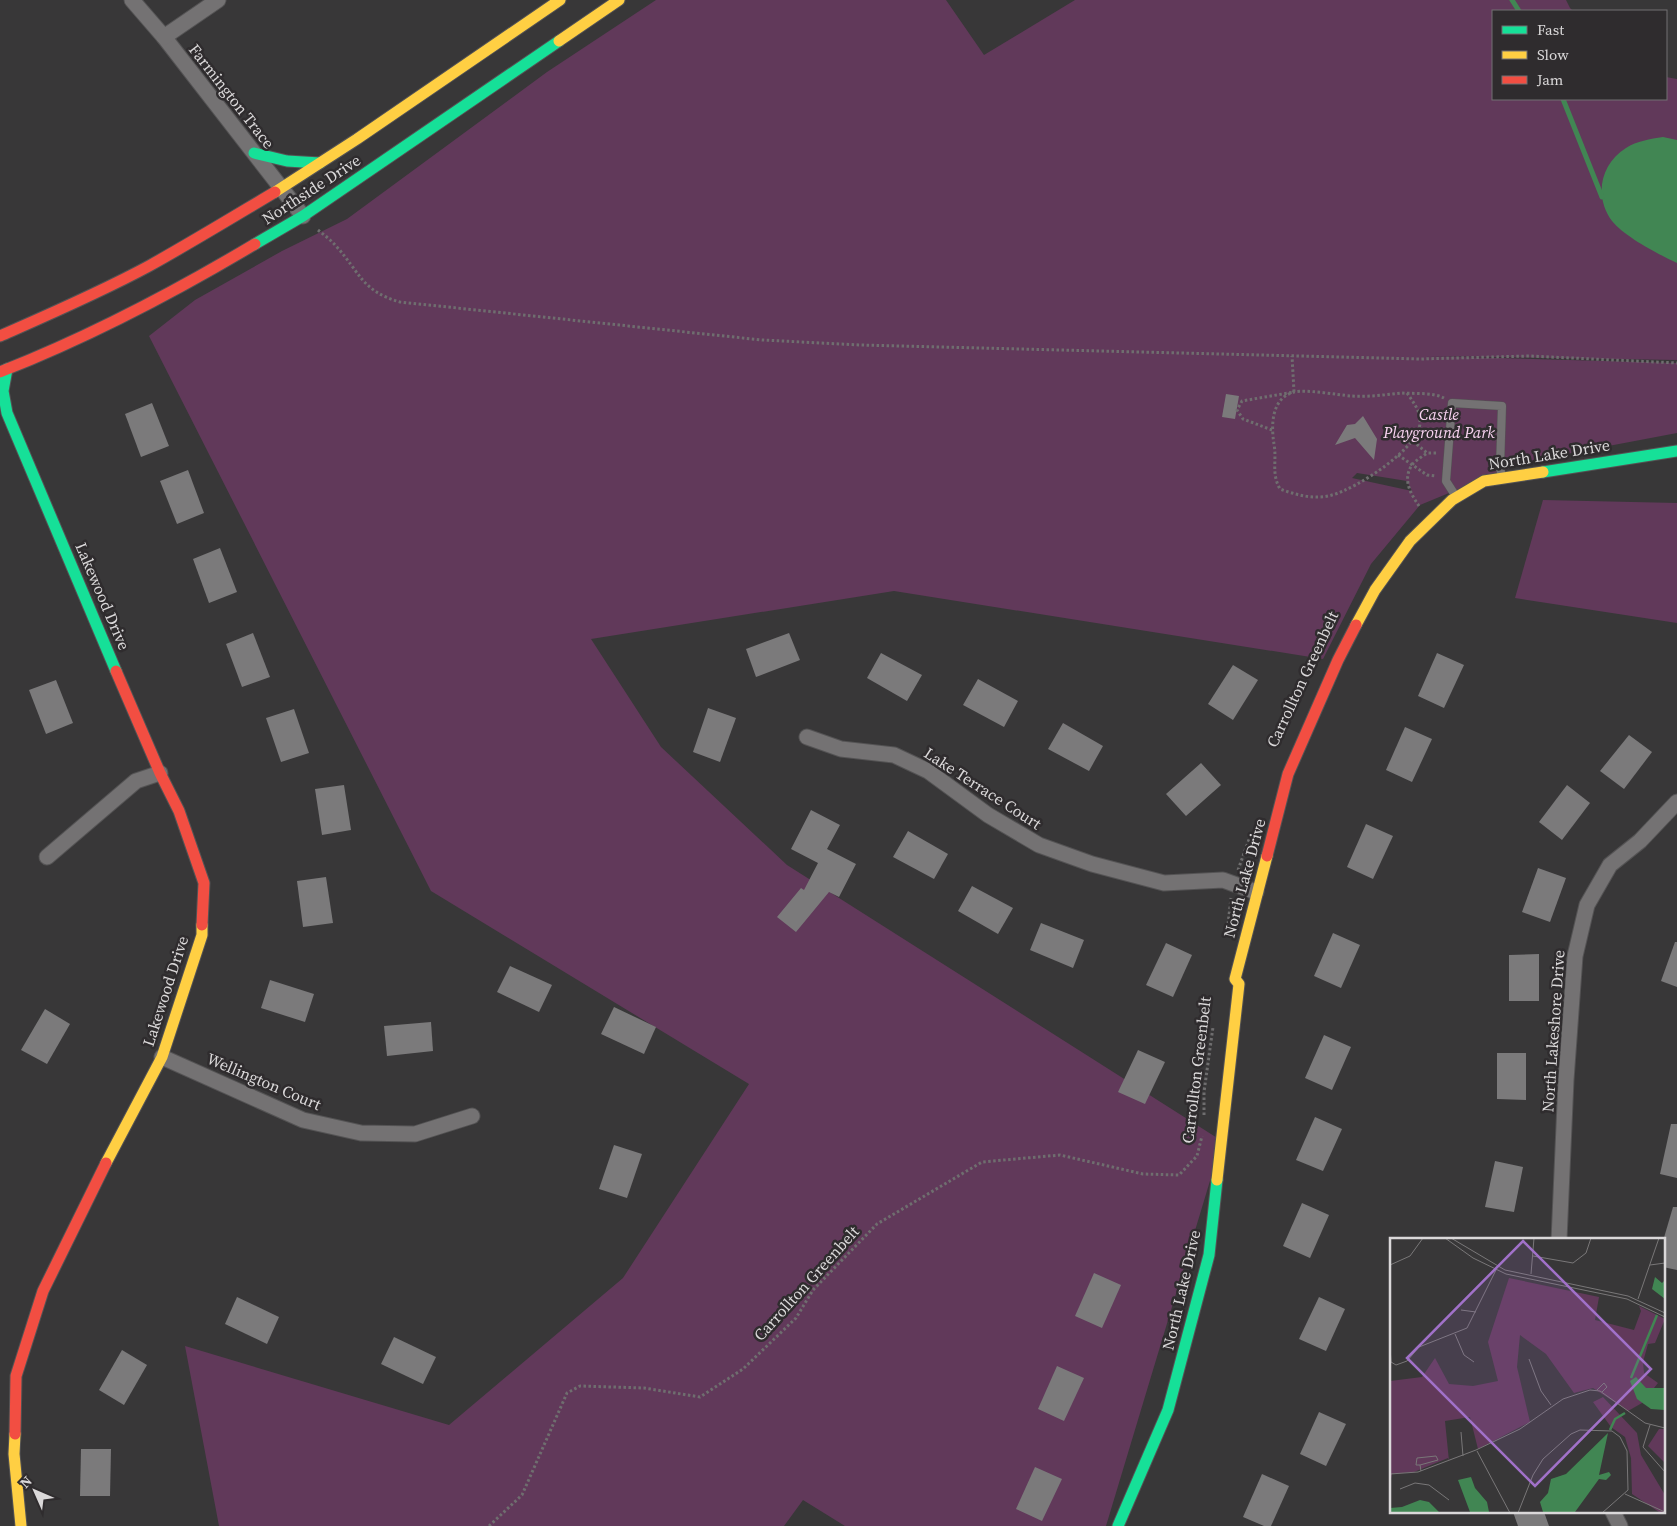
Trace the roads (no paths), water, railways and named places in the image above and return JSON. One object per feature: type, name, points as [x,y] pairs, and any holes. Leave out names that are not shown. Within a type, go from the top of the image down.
[{"type":"main road","name":"Northside Drive","points":[[0,336],[68,307],[206,235],[320,163],[560,0]]},
{"type":"main road","name":"Northside Drive","points":[[3,370],[71,342],[154,301],[303,216],[620,0]]},
{"type":"main road","points":[[254,153],[289,162],[320,163]]},
{"type":"main road","name":"Lakewood Drive","points":[[3,370],[3,411],[160,773],[180,811],[204,883],[202,935],[162,1056],[86,1202],[43,1290],[16,1376],[14,1454],[21,1526]]},
{"type":"main road","name":"North Lake Drive","points":[[1118,1526],[1168,1410],[1209,1255],[1239,984],[1234,979],[1256,892],[1288,774],[1338,660],[1375,590],[1410,541],[1456,497],[1484,481],[1677,451]]},
{"type":"street","name":"Farmington Trace","points":[[132,0],[164,37],[303,216]]},
{"type":"street","points":[[164,37],[218,0]]},
{"type":"street","name":"Lake Terrace Court","points":[[807,737],[841,749],[894,755],[928,771],[988,815],[1039,845],[1092,864],[1164,883],[1223,880],[1256,892]]},
{"type":"street","points":[[47,857],[136,781],[160,773]]},
{"type":"street","name":"North Lakeshore Drive","points":[[1559,1238],[1574,956],[1587,905],[1610,865],[1640,841],[1677,802]]},
{"type":"street","name":"Wellington Court","points":[[162,1056],[304,1120],[361,1133],[415,1134],[472,1116]]},
{"type":"street","points":[[1614,1514],[1620,1526]]},
{"type":"lane","points":[[1456,497],[1446,481],[1452,403],[1502,406],[1500,467],[1503,478]]},
{"type":"waterway","points":[[1512,0],[1518,10]]},
{"type":"waterway","points":[[1563,100],[1602,197]]},
{"type":"park label","name":"Castle Playground Park","points":[[1439,423]]}]
